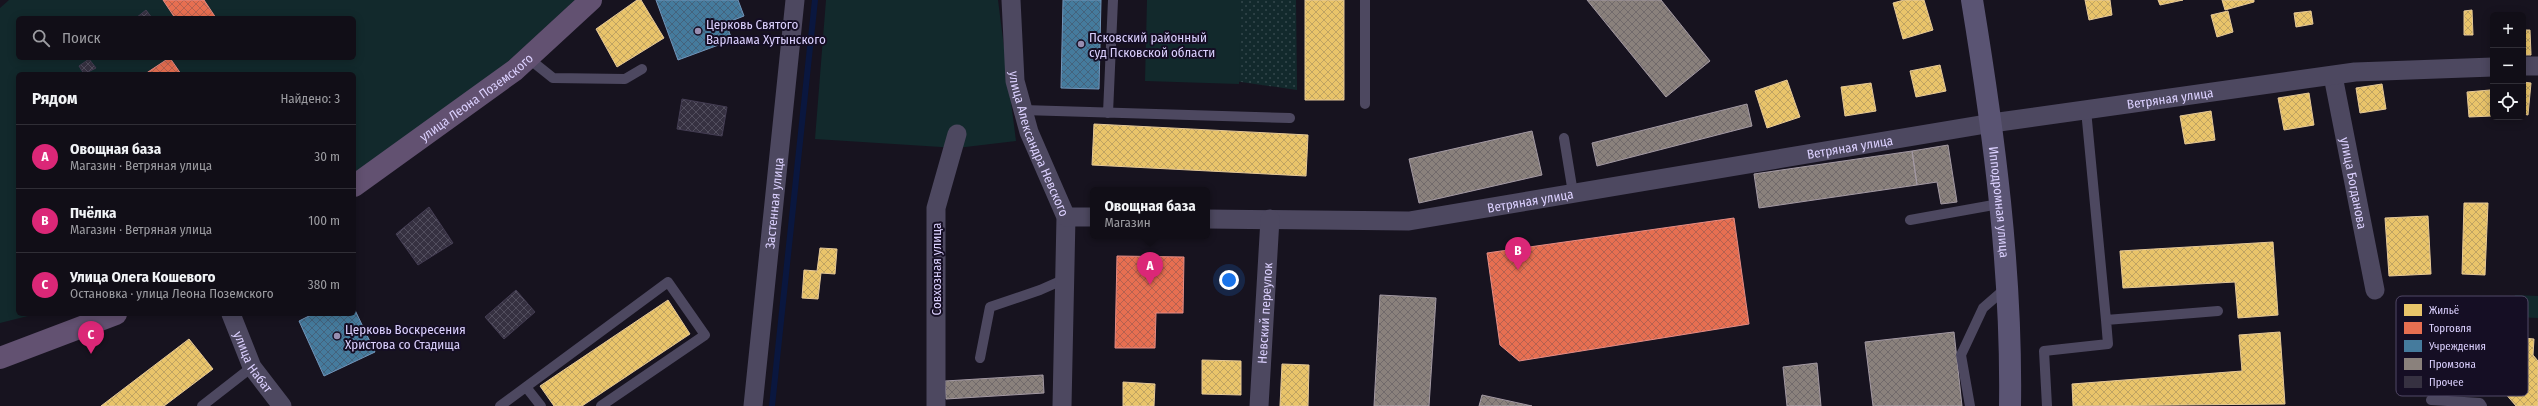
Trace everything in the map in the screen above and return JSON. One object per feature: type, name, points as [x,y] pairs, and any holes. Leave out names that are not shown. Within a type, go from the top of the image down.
[{"type":"main road","name":"улица Леона Поземского","points":[[356,185],[528,58],[591,0]]},
{"type":"main road","name":"Ипподромная улица","points":[[1972,0],[1992,123],[2011,348],[2010,406]]},
{"type":"main road","points":[[0,358],[111,316]]},
{"type":"street","name":"Застенная улица","points":[[753,406],[795,0]]},
{"type":"street","name":"улица Александра Невского","points":[[1011,0],[1015,81],[1029,132],[1066,217],[1062,406]]},
{"type":"street","points":[[2526,66],[2538,66]]},
{"type":"street","name":"Ветряная улица","points":[[1210,219],[1409,221],[1992,123],[2355,72],[2490,67]]},
{"type":"street","name":"улица Богданова","points":[[2332,76],[2375,290]]},
{"type":"street","name":"Совхозная улица","points":[[936,406],[936,208],[957,134]]},
{"type":"street","points":[[1066,217],[1090,217]]},
{"type":"street","name":"Невский переулок","points":[[1258,406],[1270,219]]},
{"type":"street","name":"улица Набат","points":[[232,316],[252,367],[282,406]]},
{"type":"lane","points":[[1108,113],[1113,0]]},
{"type":"lane","points":[[1365,0],[1365,104]]},
{"type":"lane","points":[[528,58],[553,78],[625,79],[642,69]]},
{"type":"lane","points":[[1023,110],[1290,118]]},
{"type":"lane","points":[[2047,406],[2044,351],[2108,344],[2086,110]]},
{"type":"lane","points":[[1564,138],[1573,193]]},
{"type":"lane","points":[[1910,220],[1999,204]]},
{"type":"lane","points":[[980,358],[990,308],[1040,290],[1065,279]]},
{"type":"lane","points":[[500,406],[668,282],[705,335],[601,406]]},
{"type":"lane","points":[[1970,406],[1961,355],[1983,308],[2006,288]]},
{"type":"lane","points":[[2106,320],[2218,311]]},
{"type":"lane","points":[[202,406],[252,367]]},
{"type":"lane","points":[[526,387],[540,406]]},
{"type":"lane","points":[[2431,400],[2480,403],[2482,406]]},
{"type":"green space","points":[[9,0],[575,0],[500,69],[356,173],[356,72],[16,72],[16,316],[28,316],[0,323],[0,8]]},
{"type":"green space","points":[[826,0],[998,0],[1016,141],[957,148],[815,139]]},
{"type":"green space","points":[[1147,0],[1241,0],[1239,84],[1145,81]]},
{"type":"green space","points":[[1192,0],[1296,0],[1297,90],[1186,74]]},
{"type":"green space","points":[[2515,295],[2538,296],[2538,318],[2528,318],[2528,296]]},
{"type":"building: Жильё","points":[[637,0],[641,0],[664,38],[617,67],[596,29]]},
{"type":"building: Жильё","points":[[1305,0],[1344,0],[1344,100],[1305,100]]},
{"type":"building: Жильё","points":[[1904,0],[1924,0],[1933,30],[1903,39],[1893,3]]},
{"type":"building: Жильё","points":[[2085,0],[2110,0],[2112,15],[2089,20]]},
{"type":"building: Жильё","points":[[2158,0],[2183,0],[2160,5]]},
{"type":"building: Жильё","points":[[2222,0],[2254,0],[2254,2],[2225,10]]},
{"type":"building: Жильё","points":[[2472,10],[2473,35],[2464,35],[2464,11]]},
{"type":"building: Жильё","points":[[2228,11],[2233,32],[2217,37],[2211,15]]},
{"type":"building: Жильё","points":[[2311,11],[2313,24],[2296,27],[2294,13]]},
{"type":"building: Жильё","points":[[2526,30],[2530,30],[2531,55],[2526,55]]},
{"type":"building: Жильё","points":[[1940,65],[1946,91],[1916,97],[1910,71]]},
{"type":"building: Жильё","points":[[1787,80],[1800,117],[1767,128],[1755,91]]},
{"type":"building: Жильё","points":[[2526,82],[2531,83],[2528,115],[2526,115]]},
{"type":"building: Жильё","points":[[1871,83],[1876,111],[1845,116],[1841,87]]},
{"type":"building: Жильё","points":[[2382,84],[2386,109],[2360,113],[2356,88]]},
{"type":"building: Жильё","points":[[2490,90],[2490,116],[2469,117],[2467,92]]},
{"type":"building: Жильё","points":[[2309,93],[2314,125],[2284,130],[2278,98]]},
{"type":"building: Жильё","points":[[2211,111],[2215,140],[2185,144],[2180,116]]},
{"type":"building: Жильё","points":[[1094,124],[1308,135],[1306,176],[1092,165]]},
{"type":"building: Жильё","points":[[2464,203],[2488,203],[2485,275],[2462,274]]},
{"type":"building: Жильё","points":[[2428,216],[2431,274],[2389,276],[2385,218]]},
{"type":"building: Жильё","points":[[2273,242],[2278,315],[2238,318],[2235,282],[2123,288],[2120,251]]},
{"type":"building: Жильё","points":[[820,248],[837,249],[835,274],[821,273],[818,299],[802,298],[804,270],[817,271]]},
{"type":"building: Жильё","points":[[668,300],[690,334],[582,406],[554,406],[540,386]]},
{"type":"building: Жильё","points":[[2280,332],[2285,404],[2073,406],[2072,384],[2242,371],[2239,335]]},
{"type":"building: Жильё","points":[[2528,338],[2534,339],[2533,355],[2538,361],[2538,406],[2516,406],[2507,396],[2528,396]]},
{"type":"building: Жильё","points":[[189,339],[213,369],[164,406],[101,406]]},
{"type":"building: Жильё","points":[[1202,360],[1241,361],[1241,395],[1202,394]]},
{"type":"building: Жильё","points":[[1282,364],[1309,365],[1308,406],[1280,406]]},
{"type":"building: Жильё","points":[[1123,382],[1155,384],[1154,406],[1123,406]]},
{"type":"building: Торговля","points":[[163,0],[204,0],[215,16],[174,16]]},
{"type":"building: Торговля","points":[[166,60],[171,60],[180,72],[148,72]]},
{"type":"building: Торговля","points":[[1734,218],[1749,324],[1519,361],[1500,345],[1487,253]]},
{"type":"building: Торговля","points":[[1117,256],[1184,257],[1183,313],[1156,313],[1155,348],[1115,348]]},
{"type":"building: Учреждения","name":"Церковь Святого Варлаама Хутынского","points":[[656,0],[738,0],[744,16],[726,23],[732,40],[678,60]]},
{"type":"building: Учреждения","name":"Псковский районный суд Псковской области","points":[[1063,0],[1101,0],[1099,89],[1061,88]]},
{"type":"building: Учреждения","name":"Церковь Воскресения Христова со Стадища","points":[[356,312],[375,352],[324,376],[299,321],[309,316],[356,316]]},
{"type":"building: Промзона","points":[[1587,0],[1661,0],[1710,61],[1666,97]]},
{"type":"building: Промзона","points":[[1747,104],[1752,126],[1597,166],[1592,143]]},
{"type":"building: Промзона","points":[[1532,131],[1542,175],[1419,203],[1409,159]]},
{"type":"building: Промзона","points":[[1948,145],[1957,202],[1941,204],[1937,182],[1917,185],[1912,151]]},
{"type":"building: Промзона","points":[[1912,151],[1917,185],[1759,208],[1754,174]]},
{"type":"building: Промзона","points":[[1380,295],[1436,298],[1429,406],[1374,406]]},
{"type":"building: Промзона","points":[[1954,332],[1962,406],[1873,406],[1865,342]]},
{"type":"building: Промзона","points":[[1817,363],[1821,406],[1787,406],[1783,367]]},
{"type":"building: Промзона","points":[[1043,375],[1044,393],[946,399],[945,381]]},
{"type":"building: Промзона","points":[[1482,395],[1532,406],[1479,406]]},
{"type":"building: Прочее","points":[[146,10],[150,16],[138,16]]},
{"type":"building: Прочее","points":[[90,60],[96,68],[88,72],[83,72],[79,66]]},
{"type":"building: Прочее","points":[[682,99],[727,107],[722,136],[677,129]]},
{"type":"building: Прочее","points":[[429,207],[453,243],[418,265],[396,234]]},
{"type":"building: Прочее","points":[[516,290],[535,312],[504,339],[485,317]]},
{"type":"waterway","points":[[772,406],[815,0]]},
{"type":"place","name":"Церковь Святого Варлаама Хутынского","points":[[698,31]]},
{"type":"place","name":"Псковский районный суд Псковской области","points":[[1081,44]]},
{"type":"place","name":"Пчёлка","points":[[1518,270]]},
{"type":"place","name":"Овощная база","points":[[1150,285]]},
{"type":"place","name":"Церковь Воскресения Христова со Стадища","points":[[337,336]]},
{"type":"place","name":"Улица Олега Кошевого","points":[[91,354]]}]
